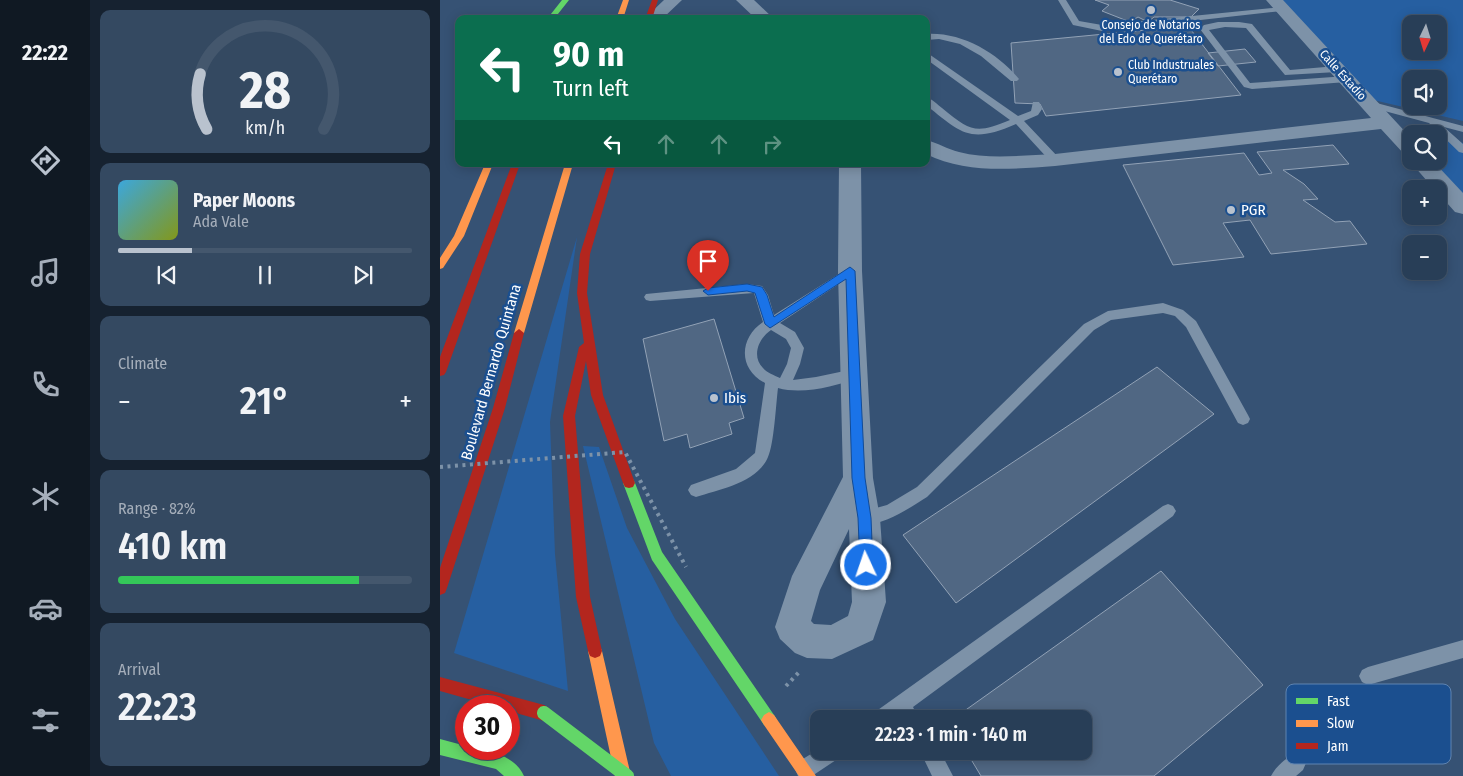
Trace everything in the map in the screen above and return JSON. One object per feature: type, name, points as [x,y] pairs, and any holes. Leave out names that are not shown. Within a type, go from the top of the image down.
[{"type":"main road","points":[[620,15],[626,0]]},
{"type":"main road","points":[[649,15],[655,0]]},
{"type":"main road","points":[[555,15],[570,3]]},
{"type":"main road","points":[[440,266],[459,236],[488,167]]},
{"type":"main road","points":[[440,372],[515,167]]},
{"type":"main road","name":"Boulevard Bernardo Quintana","points":[[440,588],[499,408],[534,278],[568,167]]},
{"type":"main road","points":[[611,167],[585,254],[582,293],[597,395],[657,556],[740,680],[806,773]]},
{"type":"main road","points":[[534,278],[562,230]]},
{"type":"main road","points":[[455,297],[481,258]]},
{"type":"main road","points":[[587,332],[568,416],[583,597],[625,776]]},
{"type":"main road","points":[[440,684],[544,713],[625,776]]},
{"type":"main road","points":[[440,747],[500,762],[516,776]]},
{"type":"street","points":[[657,15],[674,0]]},
{"type":"street","points":[[744,0],[761,15]]},
{"type":"street","name":"Calle Estadio","points":[[1278,4],[1402,140]]},
{"type":"street","points":[[930,148],[936,152],[971,161],[1055,160],[1386,122]]},
{"type":"street","points":[[850,167],[850,271],[858,478],[864,518],[869,602],[861,628],[832,642],[807,641],[792,627],[804,587],[858,478]]},
{"type":"street","points":[[1429,170],[1463,207]]},
{"type":"lane","points":[[1062,0],[1076,23],[1102,28],[1278,4]]},
{"type":"lane","points":[[1295,82],[1249,26],[1239,24],[1204,26],[1204,29],[1247,85],[1295,82],[1342,74]]},
{"type":"lane","points":[[930,37],[946,35],[966,42],[1014,79]]},
{"type":"lane","points":[[930,58],[1017,120],[1055,160]]},
{"type":"lane","points":[[1288,73],[1342,74]]},
{"type":"lane","points":[[930,103],[961,126],[973,132],[986,132],[1035,113],[1038,109],[1036,104]]},
{"type":"lane","points":[[1369,104],[1433,122],[1463,128]]},
{"type":"lane","points":[[1433,122],[1463,150]]},
{"type":"lane","points":[[850,271],[760,330],[752,339],[750,352],[752,366],[764,378],[778,382],[793,385],[854,374]]},
{"type":"lane","points":[[650,297],[747,288],[758,290],[762,295],[770,324]]},
{"type":"lane","points":[[864,518],[891,511],[922,492],[1089,327],[1108,316],[1162,308],[1179,313],[1191,324],[1243,419]]},
{"type":"lane","points":[[696,490],[744,474],[755,466],[762,455],[778,382],[797,358],[798,346],[793,337],[785,330],[770,324]]},
{"type":"lane","points":[[909,710],[1168,511]]},
{"type":"lane","points":[[1368,676],[1463,649]]},
{"type":"lane","points":[[806,773],[821,760]]},
{"type":"lane","points":[[934,760],[943,776]]},
{"type":"lane","points":[[1281,776],[1294,764]]},
{"type":"path","points":[[440,467],[625,452],[686,567]]},
{"type":"path","points":[[790,682],[800,673]]},
{"type":"shaded area","points":[[1279,0],[1463,0],[1463,121],[1437,115],[1447,115],[1447,70],[1402,70],[1402,107],[1369,99]]},
{"type":"shaded area","points":[[1447,139],[1463,143],[1463,201],[1447,184],[1447,180],[1444,180],[1434,170],[1447,170]]},
{"type":"shaded area","points":[[577,237],[550,422],[555,554],[568,691],[454,653]]},
{"type":"shaded area","points":[[583,446],[599,447],[627,528],[675,619],[779,776],[671,776],[654,743]]},
{"type":"building","name":"Consejo de Notarios del Edo de Querétaro","points":[[1095,0],[1170,0],[1199,9],[1191,17],[1154,17],[1148,22],[1138,17],[1130,22],[1102,11],[1109,5]]},
{"type":"building","name":"Club Industruales Querétaro","points":[[1188,26],[1241,95],[1046,116],[1040,104],[1015,103],[1011,43]]},
{"type":"building","points":[[1245,49],[1256,62],[1218,66],[1208,53]]},
{"type":"building","name":"PGR","points":[[1333,145],[1349,164],[1283,170],[1304,184],[1318,199],[1303,200],[1335,222],[1350,221],[1367,244],[1271,254],[1250,220],[1223,223],[1244,257],[1173,265],[1123,165],[1244,153],[1259,175],[1272,173],[1257,152]]},
{"type":"building","points":[[714,319],[744,418],[729,423],[732,434],[690,448],[687,434],[664,441],[643,339]]},
{"type":"building","points":[[1157,367],[1214,414],[956,603],[903,535]]},
{"type":"building","points":[[1161,571],[1263,685],[1154,776],[981,776],[971,760],[1092,760],[1092,710],[966,710]]},
{"type":"traffic: fast","points":[[553,15],[566,0]]},
{"type":"traffic: fast","points":[[629,483],[657,556],[769,720]]},
{"type":"traffic: fast","points":[[544,713],[627,776]]},
{"type":"traffic: fast","points":[[440,747],[500,762],[516,776]]},
{"type":"traffic: slow","points":[[620,15],[626,0]]},
{"type":"traffic: slow","points":[[440,266],[459,236],[488,167]]},
{"type":"traffic: slow","points":[[519,333],[568,167]]},
{"type":"traffic: slow","points":[[595,651],[623,776]]},
{"type":"traffic: slow","points":[[769,720],[808,776]]},
{"type":"traffic: jam","points":[[649,15],[655,0]]},
{"type":"traffic: jam","points":[[440,372],[515,167]]},
{"type":"traffic: jam","points":[[611,167],[585,254],[582,293],[597,395],[629,483]]},
{"type":"traffic: jam","points":[[440,588],[499,408],[519,333]]},
{"type":"traffic: jam","points":[[584,347],[569,416],[583,597],[595,651]]},
{"type":"traffic: jam","points":[[440,684],[544,713]]},
{"type":"place","name":"Consejo de Notarios del Edo de Querétaro","points":[[1151,10]]},
{"type":"place","name":"Club Industruales Querétaro","points":[[1118,72]]},
{"type":"place","name":"PGR","points":[[1231,210]]},
{"type":"place","name":"Ibis","points":[[714,398]]},
{"type":"route","points":[[708,291],[747,288],[758,290],[762,295],[770,324],[850,271],[858,478],[864,518],[866,565]]}]
